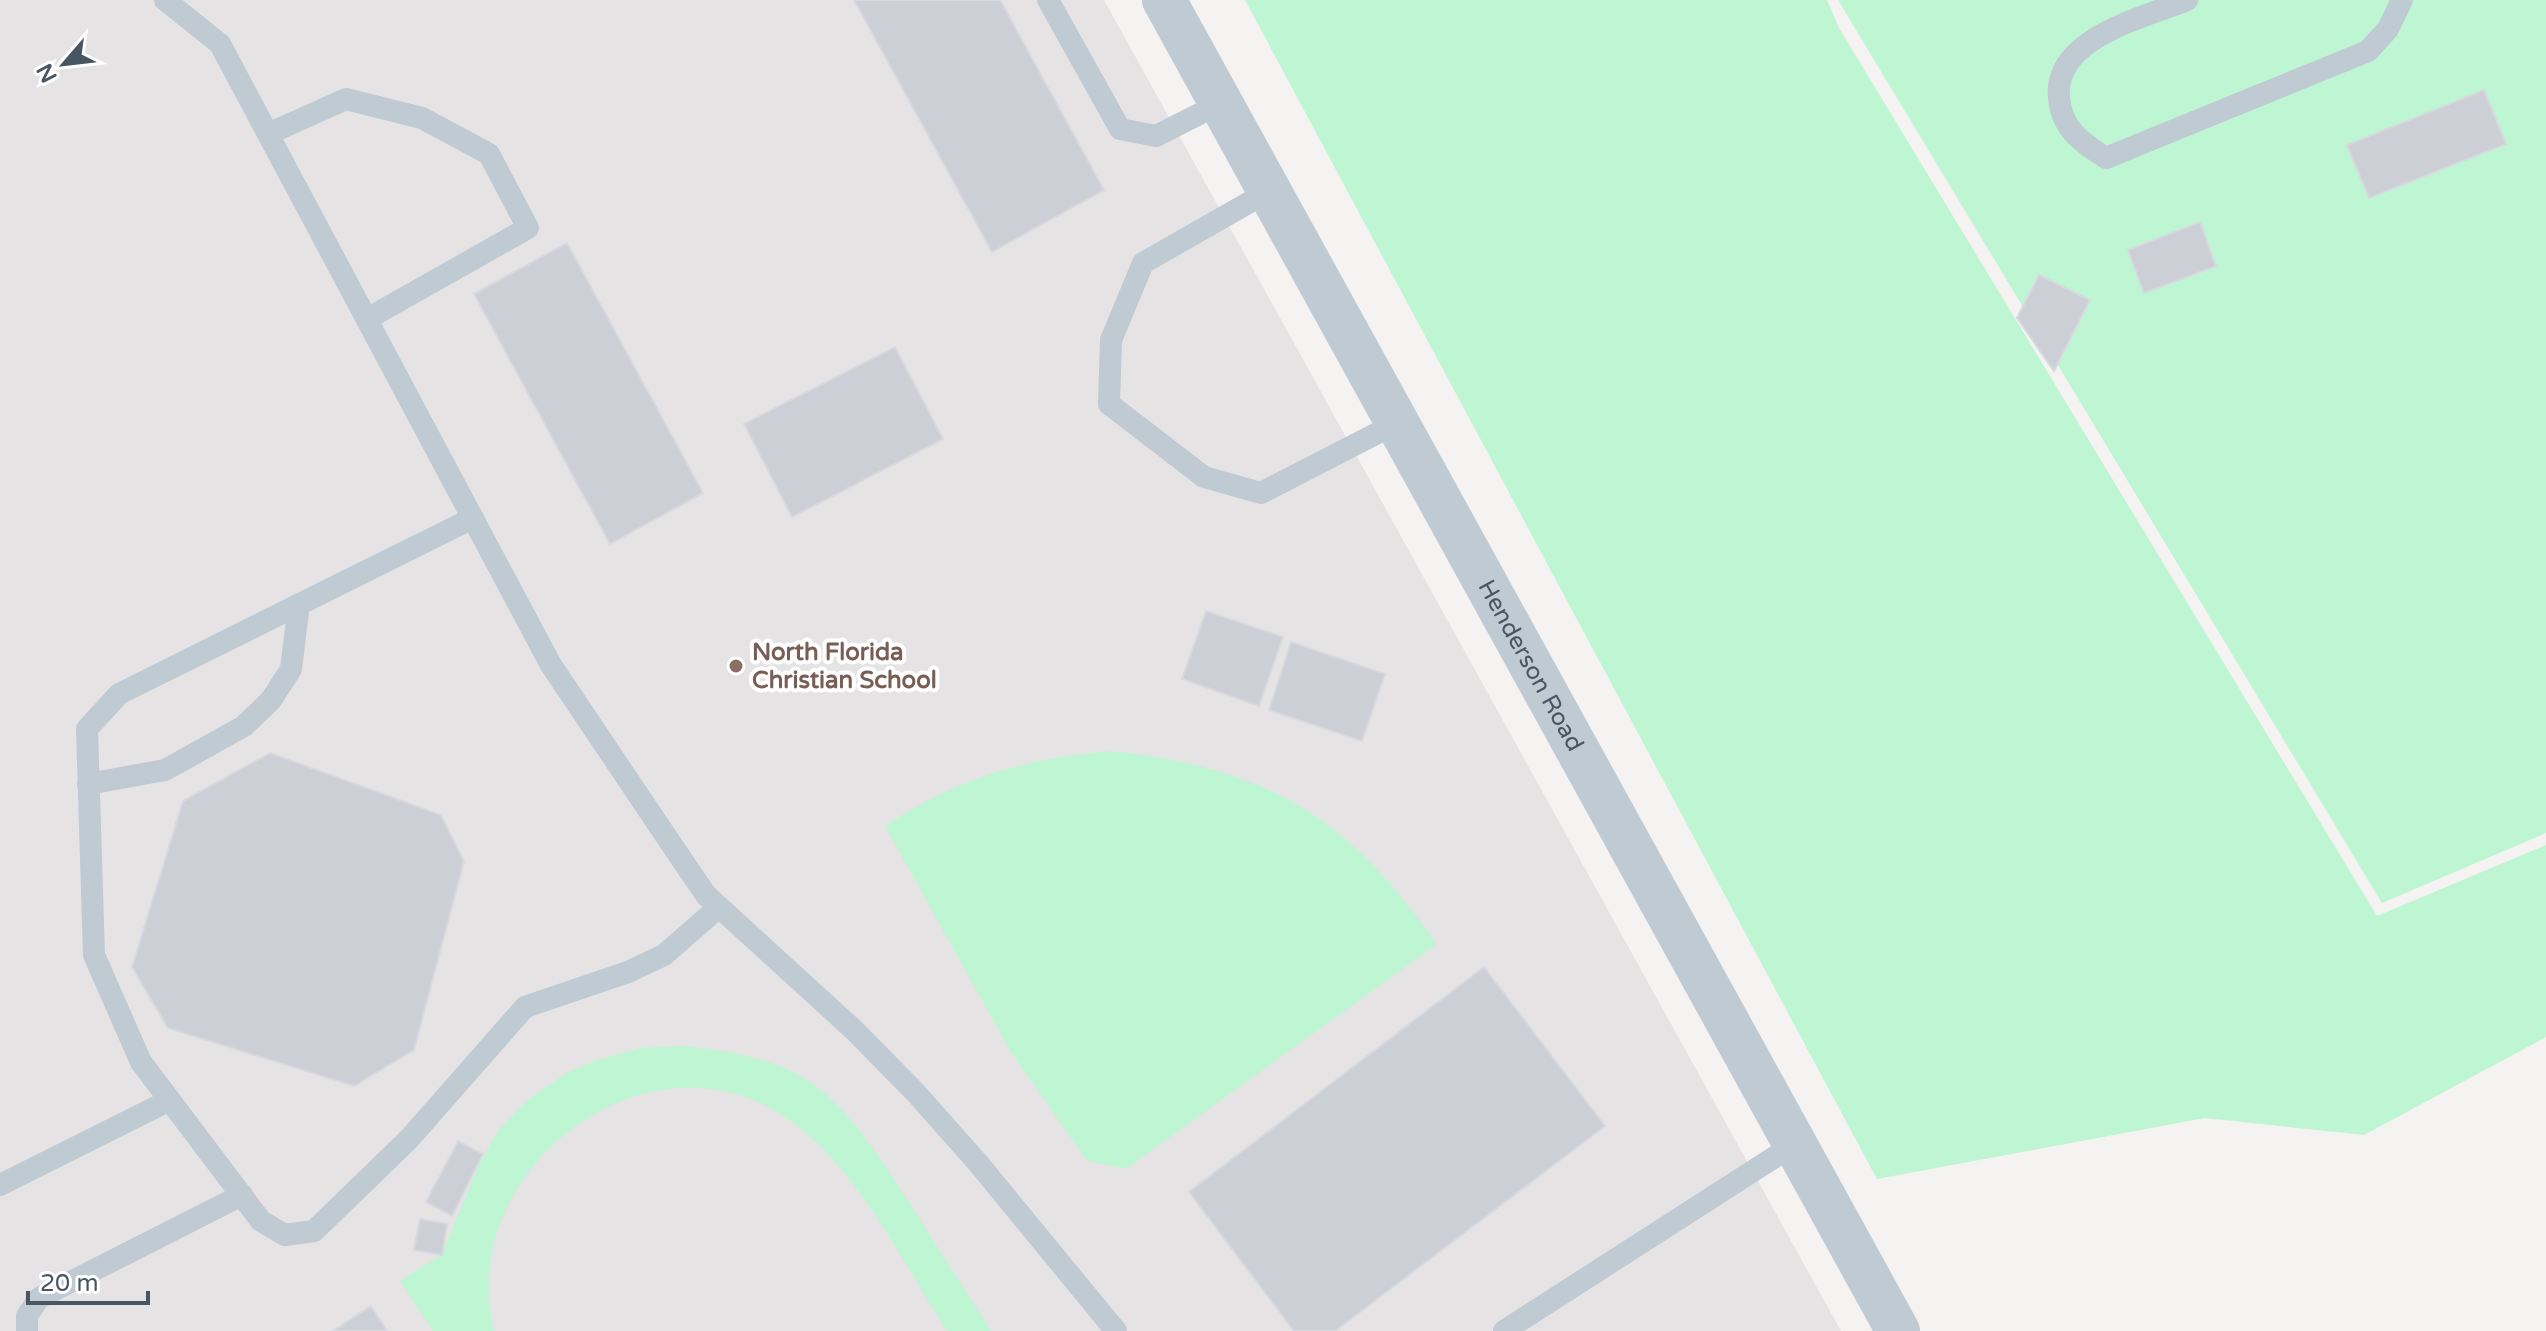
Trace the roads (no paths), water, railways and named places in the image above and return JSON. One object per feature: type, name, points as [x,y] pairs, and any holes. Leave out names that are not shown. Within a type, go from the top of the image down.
[{"type":"street","name":"Henderson Road","points":[[1164,0],[1898,1331]]},
{"type":"lane","points":[[165,0],[220,44],[551,665],[706,895],[854,1030],[915,1092],[978,1163],[1116,1331]]},
{"type":"lane","points":[[1048,0],[1120,129],[1156,136],[1221,103]]},
{"type":"lane","points":[[2187,0],[2093,39],[2074,52],[2062,70],[2058,90],[2061,114],[2075,138],[2106,158],[2368,51],[2388,29],[2402,0]]},
{"type":"lane","points":[[268,134],[346,99],[422,118],[489,154],[528,228],[367,319]]},
{"type":"lane","points":[[1269,191],[1143,263],[1111,340],[1109,404],[1204,477],[1261,493],[1397,423]]},
{"type":"lane","points":[[473,518],[119,694],[87,729],[94,955],[141,1062],[261,1221],[285,1235],[314,1231],[409,1139],[525,1007],[628,972],[664,955],[719,907]]},
{"type":"lane","points":[[88,784],[165,770],[244,726],[271,700],[291,669],[299,604]]},
{"type":"lane","points":[[0,1185],[170,1100]]},
{"type":"lane","points":[[1504,1331],[1795,1144]]},
{"type":"lane","points":[[27,1331],[27,1316],[39,1298],[242,1195]]},
{"type":"place","name":"North Florida Christian School","points":[[736,666]]}]
